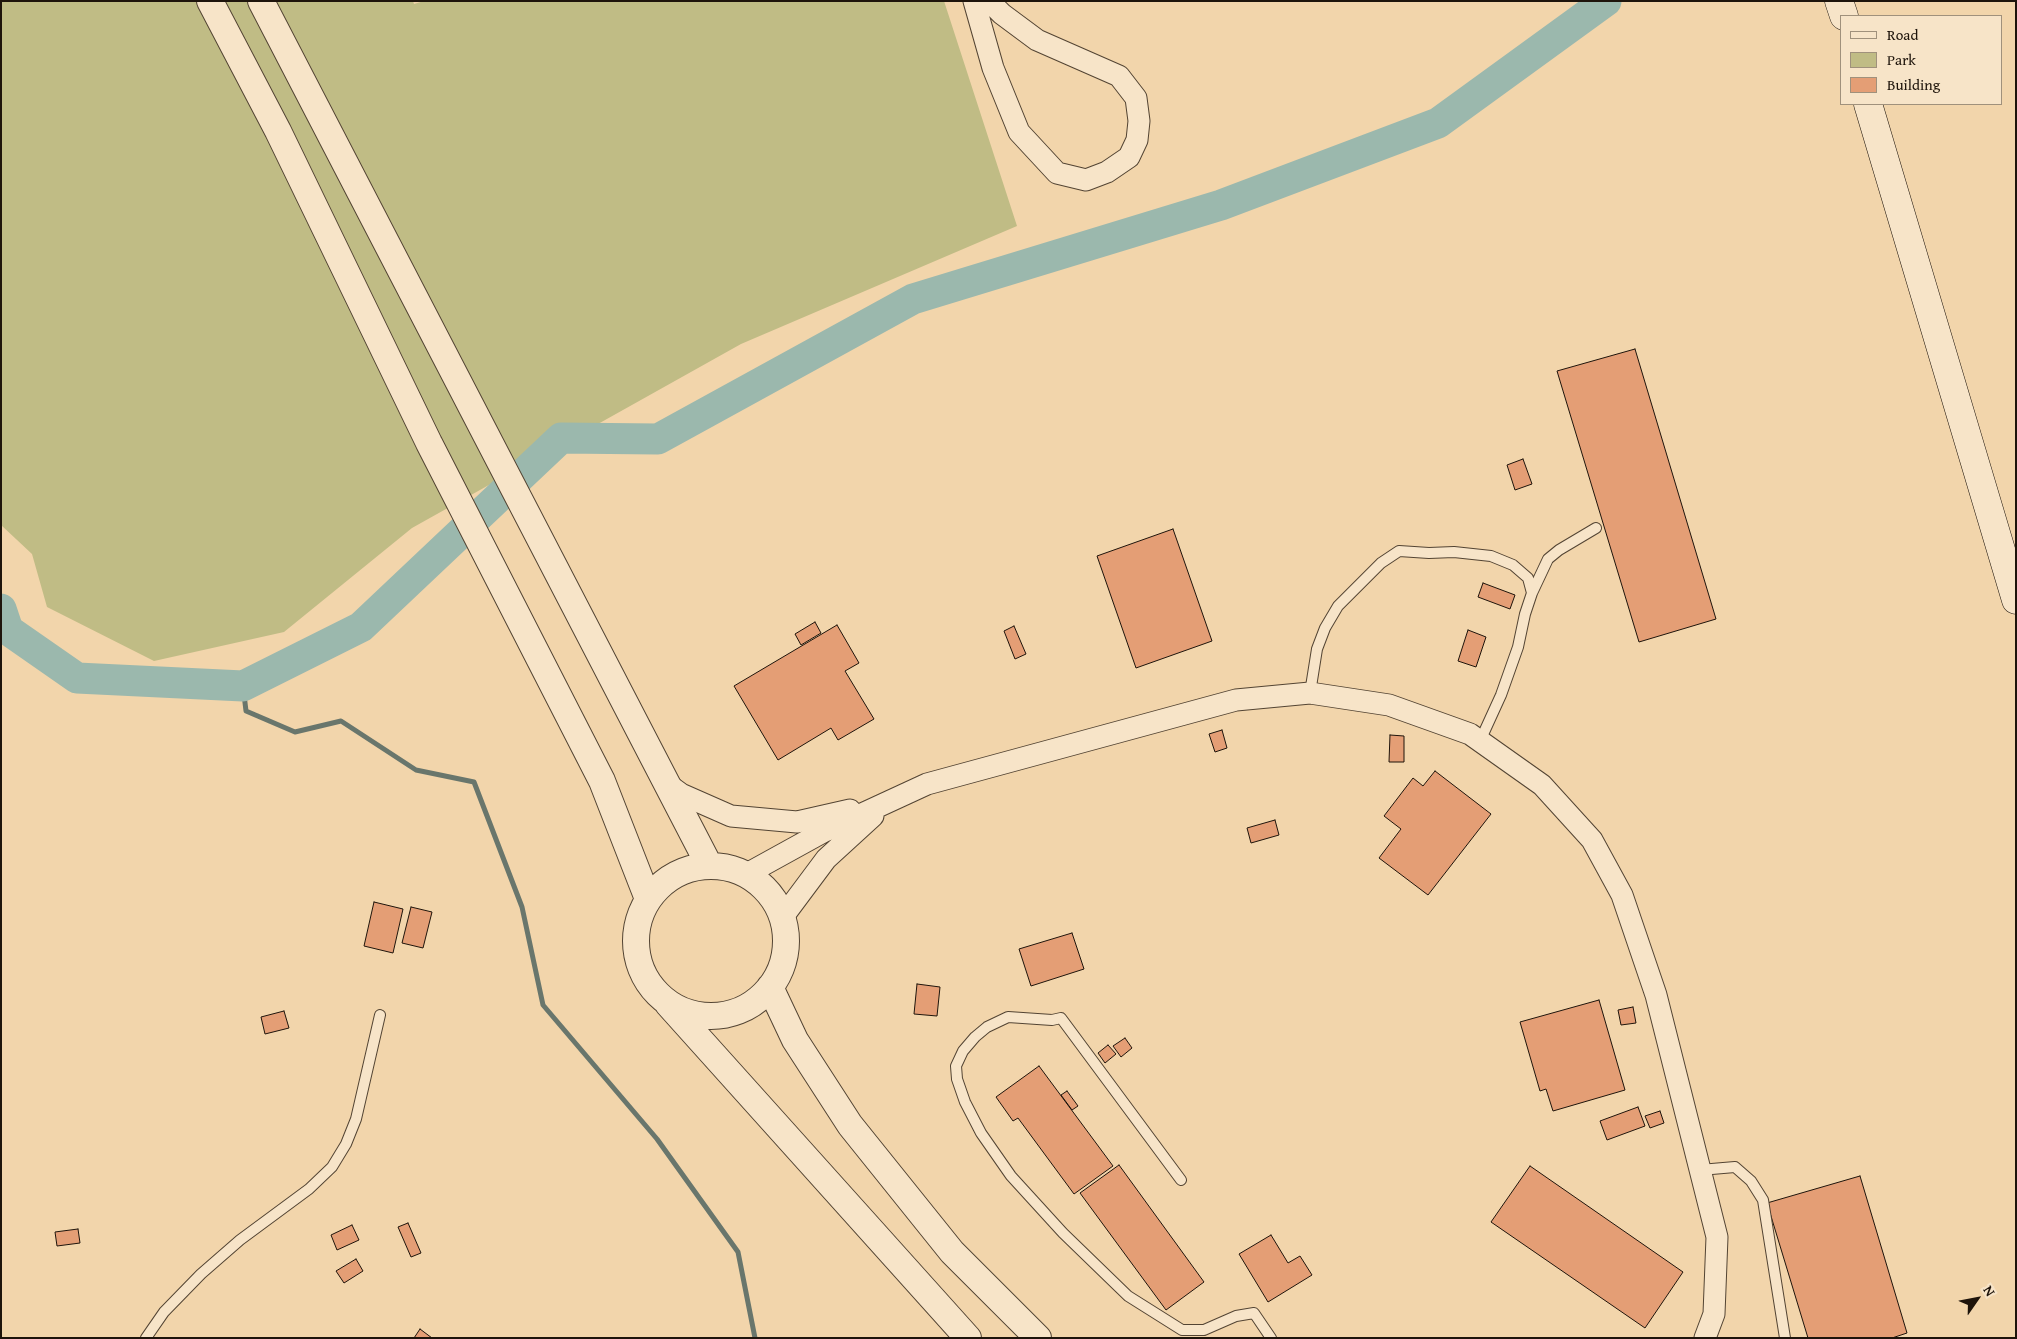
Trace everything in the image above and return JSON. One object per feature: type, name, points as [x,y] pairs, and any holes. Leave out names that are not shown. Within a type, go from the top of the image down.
[{"type":"main road","points":[[1840,1],[1844,15]]},
{"type":"main road","points":[[1868,105],[2016,600]]},
{"type":"street","points":[[210,1],[278,131],[429,443],[602,781],[648,899]]},
{"type":"street","points":[[261,1],[709,866]]},
{"type":"street","points":[[974,1],[993,68],[1019,132],[1057,173],[1086,180],[1107,172],[1129,157],[1137,140],[1139,121],[1136,98],[1119,76],[1037,40],[1002,14],[989,1]]},
{"type":"street","points":[[745,875],[815,836],[927,784],[1236,700],[1310,693],[1389,705],[1470,734],[1542,785],[1592,840],[1622,895],[1656,995],[1717,1237],[1714,1314],[1705,1338]]},
{"type":"street","points":[[666,783],[681,794],[731,816],[797,822],[888,802]]},
{"type":"street","points":[[782,918],[826,859],[888,802]]},
{"type":"street","points":[[661,996],[681,1010],[705,1016],[729,1014],[752,1004],[770,987],[782,966],[786,942],[782,918],[772,897],[754,880],[733,869],[709,866],[685,870],[664,881],[648,899],[639,918],[636,939],[638,960],[647,980],[661,996],[968,1338]]},
{"type":"street","points":[[770,987],[795,1040],[850,1125],[952,1252],[1038,1338]]},
{"type":"lane","points":[[1480,742],[1504,687],[1518,647],[1525,614],[1532,593],[1548,559],[1559,550],[1596,528]]},
{"type":"lane","points":[[1310,693],[1317,649],[1325,628],[1338,606],[1381,563],[1399,551],[1429,554],[1454,552],[1491,556],[1513,565],[1528,578],[1532,593]]},
{"type":"lane","points":[[146,1338],[164,1312],[200,1274],[240,1240],[309,1188],[332,1167],[346,1144],[356,1118],[380,1015]]},
{"type":"lane","points":[[1181,1180],[1061,1018],[1052,1020],[1008,1017],[987,1027],[963,1050],[956,1066],[957,1079],[965,1102],[980,1133],[1011,1176],[1063,1233],[1128,1296],[1182,1330],[1204,1330],[1236,1316],[1254,1312],[1271,1338]]},
{"type":"lane","points":[[1700,1170],[1735,1167],[1751,1181],[1763,1200],[1785,1338]]},
{"type":"green space","points":[[1,1],[413,1],[414,4],[424,1],[944,1],[1017,226],[741,344],[412,528],[284,632],[154,661],[47,607],[32,554],[1,525]]},
{"type":"building","points":[[1635,349],[1716,619],[1639,642],[1557,371]]},
{"type":"building","points":[[1523,459],[1532,484],[1515,490],[1507,465]]},
{"type":"building","points":[[1173,529],[1212,641],[1136,668],[1097,556]]},
{"type":"building","points":[[1483,583],[1515,595],[1510,609],[1478,597]]},
{"type":"building","points":[[815,622],[821,633],[801,645],[795,634]]},
{"type":"building","points":[[837,625],[859,663],[845,671],[874,719],[838,740],[831,728],[778,760],[734,686]]},
{"type":"building","points":[[1014,626],[1026,654],[1015,659],[1004,631]]},
{"type":"building","points":[[1468,630],[1486,637],[1476,667],[1458,661]]},
{"type":"building","points":[[1222,730],[1227,748],[1215,752],[1209,734]]},
{"type":"building","points":[[1390,735],[1404,736],[1404,762],[1389,762]]},
{"type":"building","points":[[1435,771],[1491,814],[1428,895],[1379,858],[1401,829],[1384,816],[1413,778],[1423,786]]},
{"type":"building","points":[[1275,820],[1279,835],[1251,843],[1247,828]]},
{"type":"building","points":[[374,902],[403,909],[393,953],[364,946]]},
{"type":"building","points":[[411,907],[432,912],[423,948],[402,943]]},
{"type":"building","points":[[1072,933],[1084,969],[1031,986],[1019,949]]},
{"type":"building","points":[[917,984],[940,987],[937,1016],[914,1014]]},
{"type":"building","points":[[1599,1000],[1625,1090],[1553,1111],[1546,1089],[1540,1091],[1520,1022]]},
{"type":"building","points":[[1633,1007],[1636,1023],[1621,1025],[1618,1010]]},
{"type":"building","points":[[284,1011],[289,1028],[265,1034],[261,1017]]},
{"type":"building","points":[[1125,1038],[1132,1048],[1121,1057],[1113,1046]]},
{"type":"building","points":[[1108,1045],[1116,1054],[1105,1063],[1098,1053]]},
{"type":"building","points":[[1039,1066],[1113,1166],[1074,1194],[1018,1118],[1013,1121],[996,1097]]},
{"type":"building","points":[[1067,1091],[1078,1106],[1072,1110],[1061,1095]]},
{"type":"building","points":[[1638,1107],[1645,1126],[1607,1140],[1600,1121]]},
{"type":"building","points":[[1660,1111],[1664,1123],[1650,1128],[1645,1116]]},
{"type":"building","points":[[1119,1165],[1204,1282],[1166,1310],[1080,1193]]},
{"type":"building","points":[[1530,1166],[1683,1272],[1645,1328],[1491,1222]]},
{"type":"building","points":[[1860,1176],[1907,1333],[1892,1338],[1808,1338],[1767,1203]]},
{"type":"building","points":[[408,1223],[421,1253],[411,1257],[398,1227]]},
{"type":"building","points":[[352,1225],[359,1240],[337,1250],[331,1235]]},
{"type":"building","points":[[78,1229],[80,1243],[57,1246],[55,1232]]},
{"type":"building","points":[[1271,1235],[1288,1263],[1300,1256],[1312,1275],[1268,1302],[1239,1254]]},
{"type":"building","points":[[356,1259],[363,1271],[344,1283],[336,1271]]},
{"type":"building","points":[[420,1329],[432,1338],[414,1338]]},
{"type":"waterway","points":[[1,609],[8,630],[77,678],[243,686],[361,627],[561,438],[658,439],[913,299],[1221,205],[1438,123],[1606,1]]},
{"type":"waterway","points":[[243,686],[246,711],[295,732],[341,721],[416,770],[474,782],[522,907],[543,1005],[657,1139],[738,1252],[755,1338]]}]
